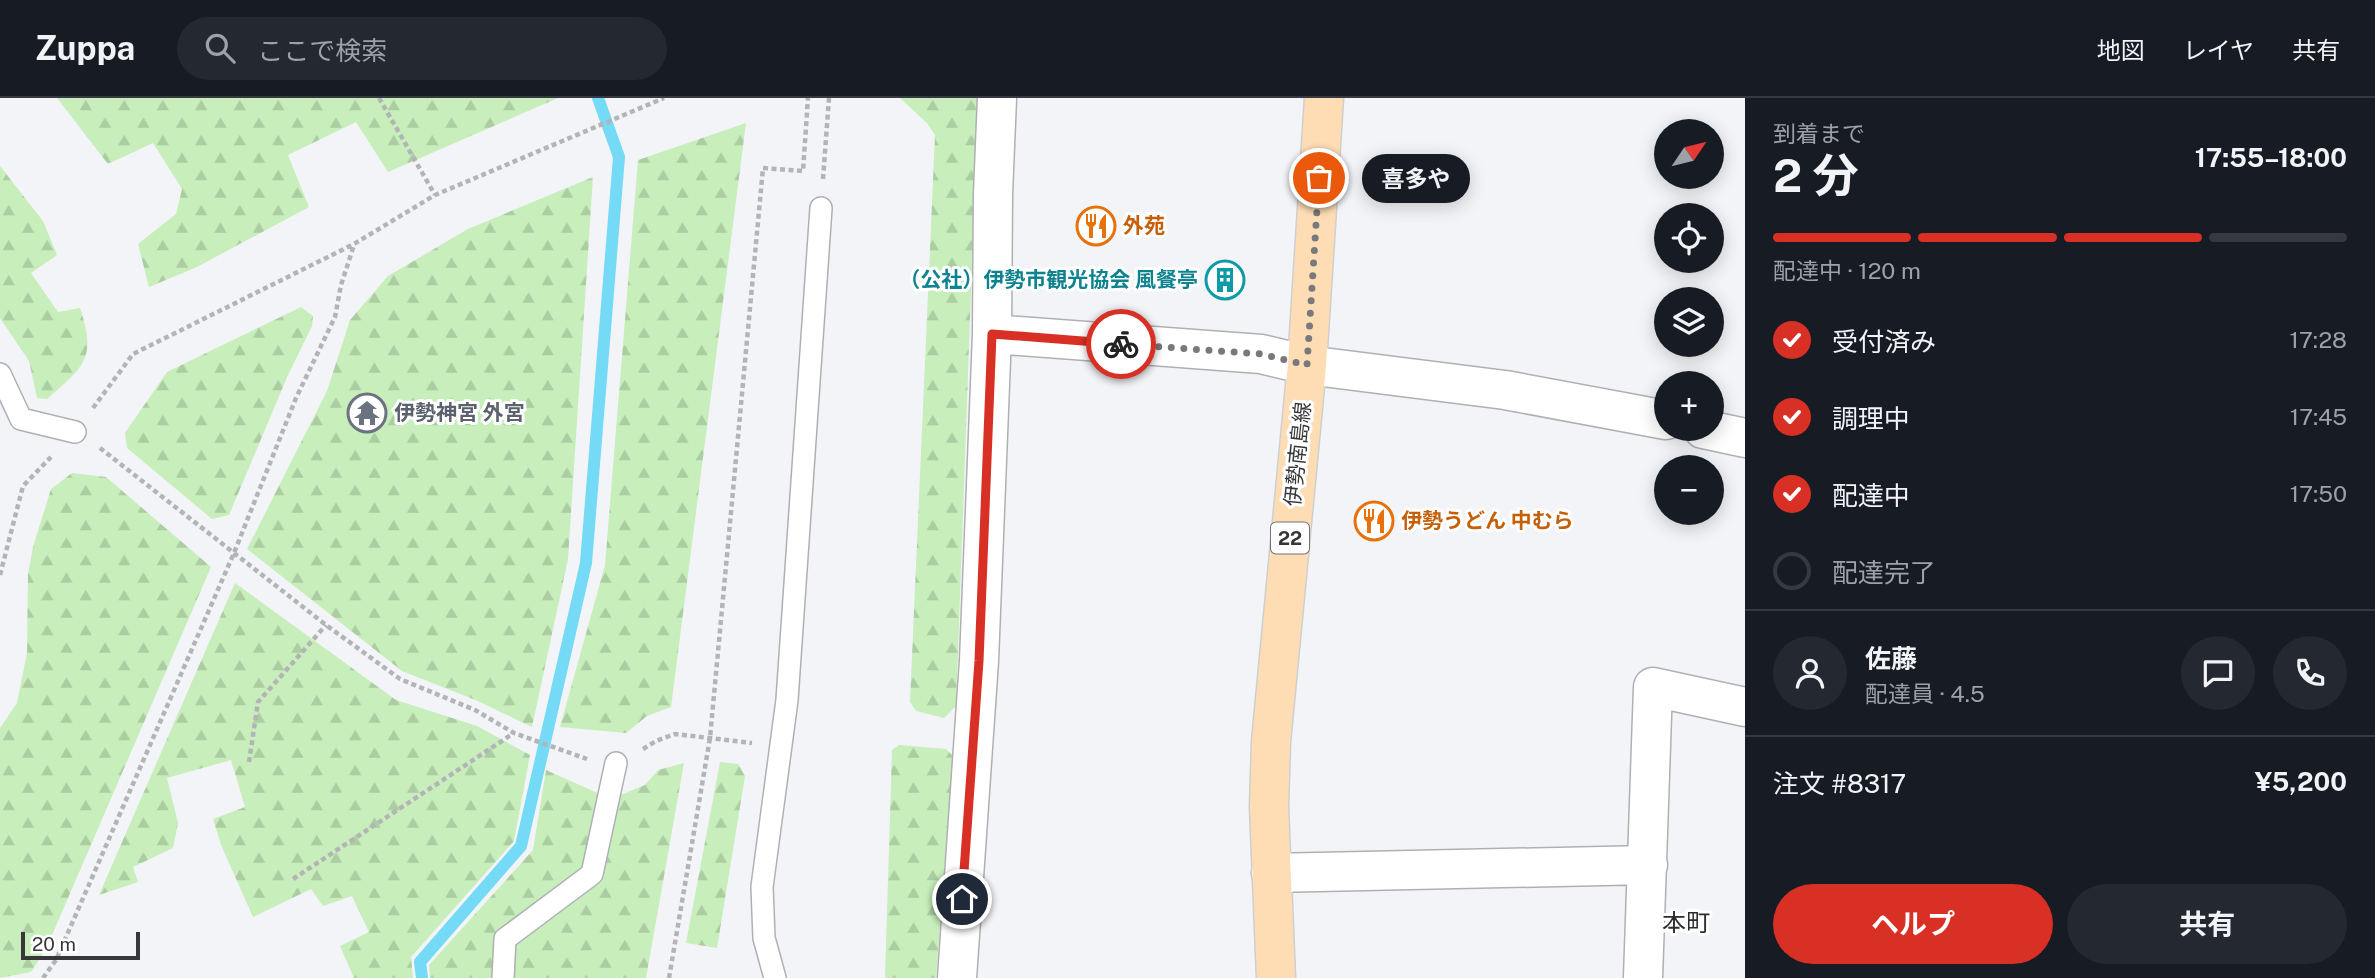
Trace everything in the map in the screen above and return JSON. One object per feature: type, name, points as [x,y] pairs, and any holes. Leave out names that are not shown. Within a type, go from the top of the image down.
[{"type":"main road","name":"伊勢南島線","points":[[1276,978],[1269,807],[1273,718],[1307,365],[1324,98]]},
{"type":"street","points":[[957,978],[979,661],[992,334],[997,98]]},
{"type":"street","points":[[992,334],[1261,354],[1307,365],[1505,390],[1654,418]]},
{"type":"street","points":[[1724,434],[1745,438]]},
{"type":"street","points":[[1643,978],[1653,687],[1745,707]]},
{"type":"street","points":[[1271,873],[1648,865]]},
{"type":"lane","points":[[775,978],[764,938],[762,887],[788,687],[821,208]]},
{"type":"lane","points":[[0,374],[21,419],[75,432]]},
{"type":"lane","points":[[503,978],[505,939],[592,874],[616,763]]},
{"type":"path","points":[[379,98],[435,195]]},
{"type":"path","points":[[0,575],[23,486],[75,432],[133,354],[354,244],[435,195],[663,98]]},
{"type":"path","points":[[669,978],[710,738],[763,168],[803,171],[808,98]]},
{"type":"path","points":[[821,208],[829,98]]},
{"type":"path","points":[[43,978],[61,947],[234,553],[296,398],[335,317],[341,285],[354,244]]},
{"type":"path","points":[[75,432],[112,456],[400,680],[475,710],[514,733],[561,749]]},
{"type":"path","points":[[249,762],[258,702],[326,625]]},
{"type":"path","points":[[293,879],[514,733]]},
{"type":"path","points":[[710,738],[781,746]]},
{"type":"green space","points":[[57,98],[558,98],[388,172],[356,122],[288,155],[309,207],[195,268],[149,287],[138,244],[176,214],[182,189],[153,143],[108,164]]},
{"type":"green space","points":[[900,98],[978,98],[956,706],[944,718],[916,711],[910,702],[935,135],[927,123]]},
{"type":"green space","points":[[746,123],[671,707],[647,716],[626,733],[560,727],[605,565],[638,160]]},
{"type":"green space","points":[[0,166],[43,221],[57,255],[31,273],[58,312],[80,308],[85,325],[87,351],[84,360],[70,378],[47,399],[37,398],[29,361],[0,318]]},
{"type":"green space","points":[[593,177],[568,559],[532,727],[478,701],[402,671],[247,549],[327,391],[350,320],[388,276],[468,229]]},
{"type":"green space","points":[[301,307],[313,316],[312,326],[288,375],[229,515],[212,519],[127,448],[125,433],[167,372]]},
{"type":"green space","points":[[72,473],[106,477],[211,567],[46,949],[31,972],[0,978],[0,728],[17,703],[27,653],[28,574],[33,547],[51,489]]},
{"type":"green space","points":[[235,583],[396,700],[477,726],[530,755],[514,841],[411,957],[413,978],[354,978],[340,946],[369,932],[352,896],[323,906],[311,889],[253,917],[221,845],[213,819],[245,807],[231,760],[167,778],[178,823],[173,848],[133,867],[138,882],[99,895]]},
{"type":"green space","points":[[899,745],[946,749],[953,756],[936,978],[885,978],[892,750]]},
{"type":"green space","points":[[720,762],[738,764],[745,776],[717,948],[686,943]]},
{"type":"green space","points":[[684,763],[646,978],[430,978],[429,965],[533,850],[546,770],[611,799],[645,785],[658,770]]},
{"type":"waterway","points":[[422,978],[420,962],[521,846],[586,563],[619,157],[598,98]]},
{"type":"way so far","points":[[1121,344],[1261,354],[1307,365],[1319,178]]},
{"type":"place","name":"喜多や","points":[[1319,178]]},
{"type":"place","name":"外苑","points":[[1096,226]]},
{"type":"place","name":"（公社）伊勢市観光協会 風餐亭","points":[[1225,280]]},
{"type":"place","name":"伊勢神宮 外宮","points":[[367,413]]},
{"type":"place","name":"伊勢うどん 中むら","points":[[1374,521]]},
{"type":"district","name":"本町","points":[[1686,923]]},
{"type":"route","points":[[962,899],[979,661],[992,334],[1121,344]]}]
